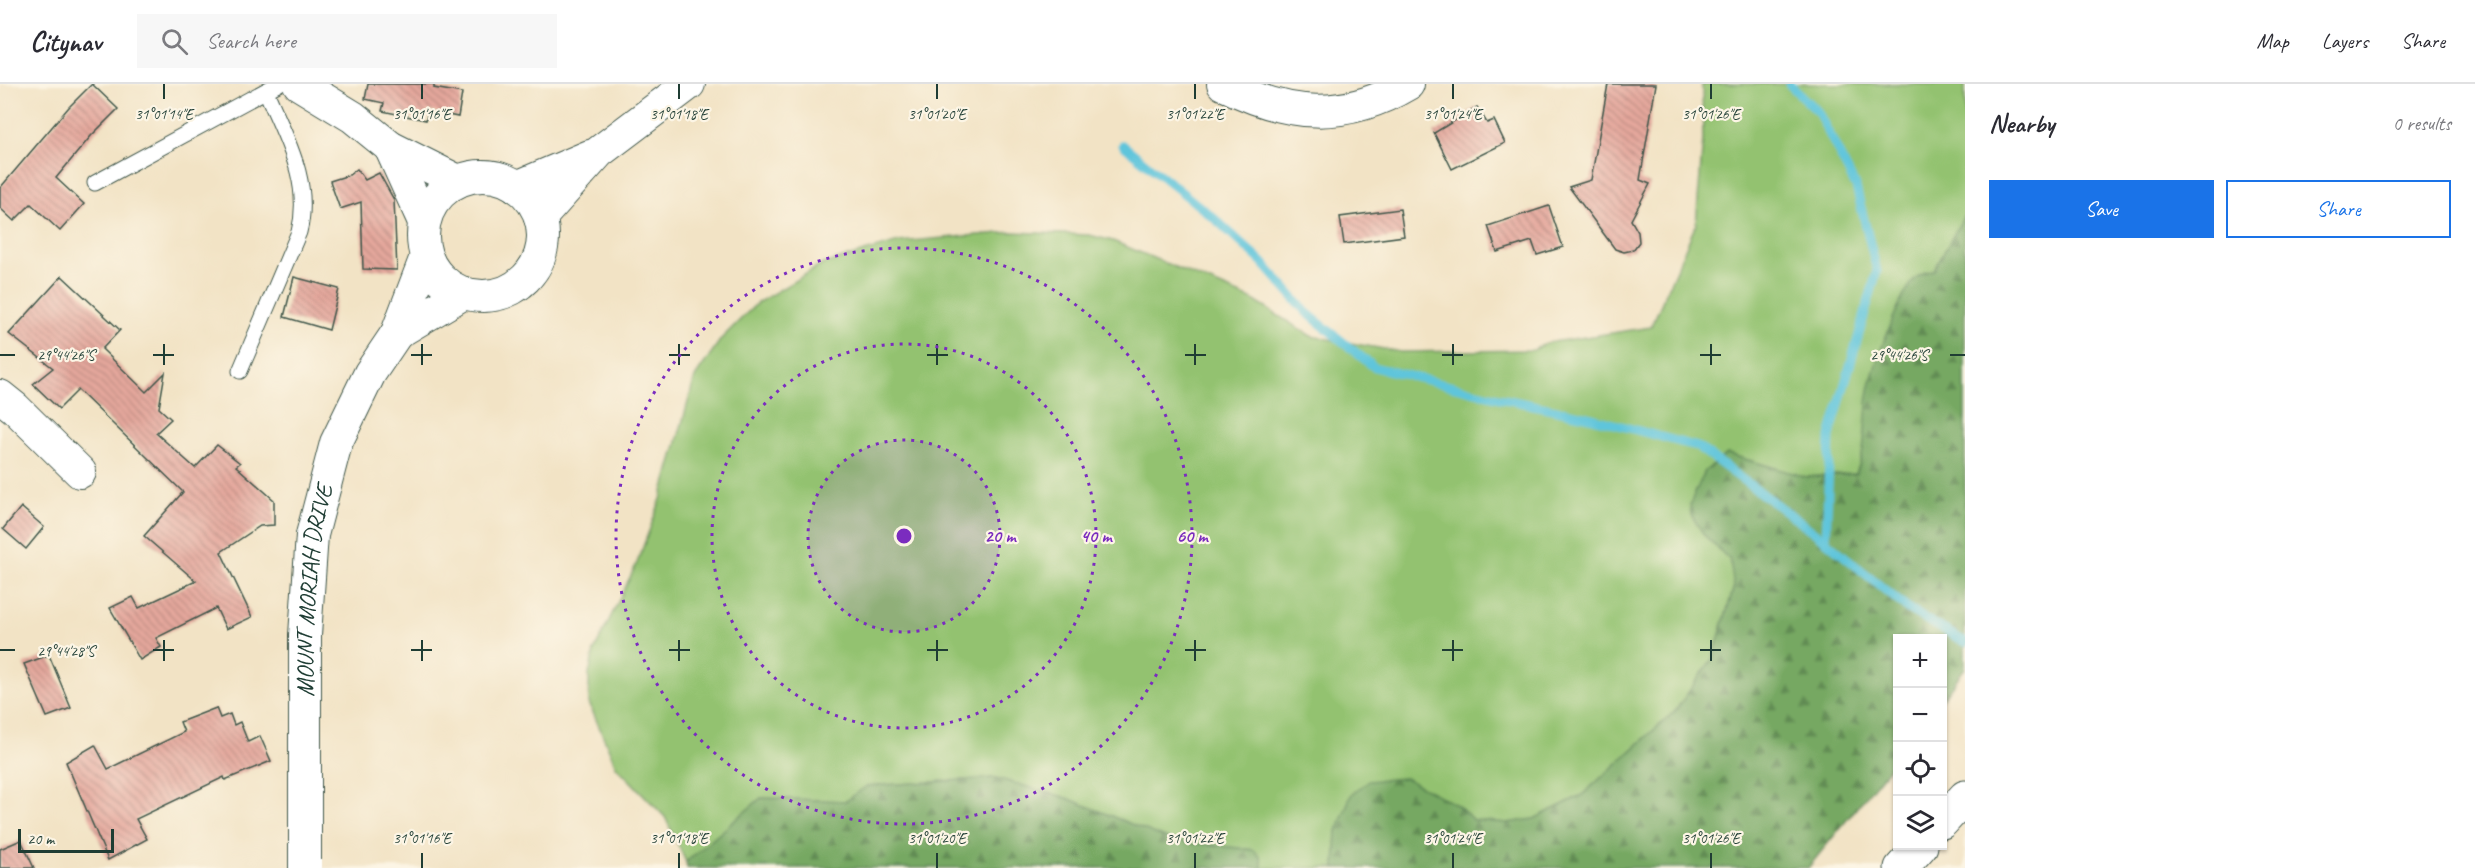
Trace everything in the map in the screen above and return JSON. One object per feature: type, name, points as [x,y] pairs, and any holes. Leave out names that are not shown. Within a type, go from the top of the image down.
[{"type":"main road","points":[[1947,816],[1965,796]]},
{"type":"main road","points":[[1901,868],[1917,850]]},
{"type":"street","points":[[299,84],[353,117],[390,147],[458,181],[478,176],[498,178],[517,187],[532,201],[540,218],[599,152],[689,84]]},
{"type":"street","points":[[1223,84],[1255,100],[1302,111],[1349,109],[1390,94],[1408,84]]},
{"type":"street","points":[[390,147],[424,222]]},
{"type":"street","points":[[517,187],[599,152]]},
{"type":"street","name":"MOUNT MORIAH DRIVE","points":[[458,181],[441,192],[430,206],[424,222],[422,240],[426,257],[434,273],[447,285],[464,293],[482,296],[501,293],[518,285],[531,272],[540,255],[543,237],[540,218]]},
{"type":"street","name":"MOUNT MORIAH DRIVE","points":[[305,868],[304,635],[312,535],[336,443],[370,373],[397,333],[426,257]]},
{"type":"street","name":"MOUNT MORIAH DRIVE","points":[[397,333],[464,293]]},
{"type":"street","points":[[0,396],[80,472]]},
{"type":"lane","points":[[95,183],[272,87],[303,185],[304,213],[299,232],[240,371]]},
{"type":"green space","points":[[1702,84],[1965,84],[1965,214],[1934,271],[1923,273],[1856,474],[1806,477],[1728,454],[1704,535],[1730,560],[1734,586],[1713,658],[1675,711],[1582,795],[1534,819],[1507,823],[1473,820],[1457,805],[1368,781],[1351,796],[1337,831],[1335,868],[1262,868],[1261,858],[1254,850],[1170,840],[1067,798],[996,778],[867,786],[847,801],[761,798],[686,862],[665,817],[616,766],[589,703],[589,674],[594,651],[637,563],[661,499],[695,377],[721,339],[757,303],[823,264],[899,242],[1012,232],[1089,235],[1113,241],[1253,300],[1311,336],[1401,352],[1534,350],[1546,343],[1651,327],[1696,224],[1703,139]]},
{"type":"green space","points":[[1965,214],[1965,668],[1947,693],[1947,634],[1893,634],[1893,763],[1808,868],[1335,868],[1337,831],[1351,795],[1368,781],[1405,778],[1457,805],[1473,820],[1507,823],[1534,819],[1582,795],[1675,711],[1713,658],[1734,587],[1730,560],[1704,535],[1691,515],[1690,504],[1705,471],[1727,454],[1806,477],[1856,474],[1864,446],[1870,384],[1893,319],[1914,280],[1934,270]]},
{"type":"green space","points":[[996,778],[1067,798],[1170,840],[1254,850],[1261,858],[1262,868],[687,868],[686,862],[761,798],[846,801],[867,786]]},
{"type":"building","points":[[92,84],[118,109],[91,136],[56,178],[84,204],[60,231],[31,204],[14,221],[0,208],[0,188],[69,107]]},
{"type":"building","points":[[368,84],[434,84],[434,88],[462,93],[458,117],[428,111],[426,120],[382,111],[384,103],[365,99]]},
{"type":"building","points":[[1608,84],[1656,84],[1640,180],[1650,184],[1631,220],[1638,232],[1639,242],[1633,250],[1624,252],[1615,249],[1569,187],[1591,180]]},
{"type":"building","points":[[1477,107],[1487,123],[1494,120],[1505,143],[1452,169],[1434,133]]},
{"type":"building","points":[[357,169],[365,180],[379,173],[394,200],[397,270],[363,269],[361,202],[340,209],[330,181],[349,175]]},
{"type":"building","points":[[1549,206],[1563,247],[1537,255],[1532,241],[1497,252],[1488,226]]},
{"type":"building","points":[[1400,209],[1404,236],[1344,244],[1340,217]]},
{"type":"building","points":[[62,276],[120,330],[102,349],[146,392],[165,373],[159,408],[171,419],[156,433],[195,468],[217,445],[240,463],[236,466],[274,500],[274,525],[260,526],[221,552],[252,617],[226,629],[216,608],[156,638],[161,647],[140,660],[110,608],[133,597],[139,608],[196,581],[144,536],[183,492],[78,390],[59,409],[33,384],[53,368],[9,334]]},
{"type":"building","points":[[294,277],[339,289],[329,330],[284,317]]},
{"type":"building","points":[[21,507],[44,527],[26,549],[3,529]]},
{"type":"building","points":[[49,655],[71,708],[47,717],[24,664]]},
{"type":"building","points":[[216,708],[220,718],[230,714],[234,725],[240,722],[248,742],[260,736],[271,761],[225,780],[224,777],[136,819],[147,839],[108,860],[66,762],[95,745],[108,769],[184,732],[180,722]]},
{"type":"building","points":[[21,840],[34,868],[0,868],[0,849]]},
{"type":"waterway","points":[[1789,84],[1818,112],[1856,187],[1877,271],[1830,436],[1826,541]]},
{"type":"waterway","points":[[1123,145],[1214,218],[1262,262],[1306,312],[1374,367],[1499,398],[1585,416],[1698,447],[1826,541],[1908,609],[1965,642]]}]
